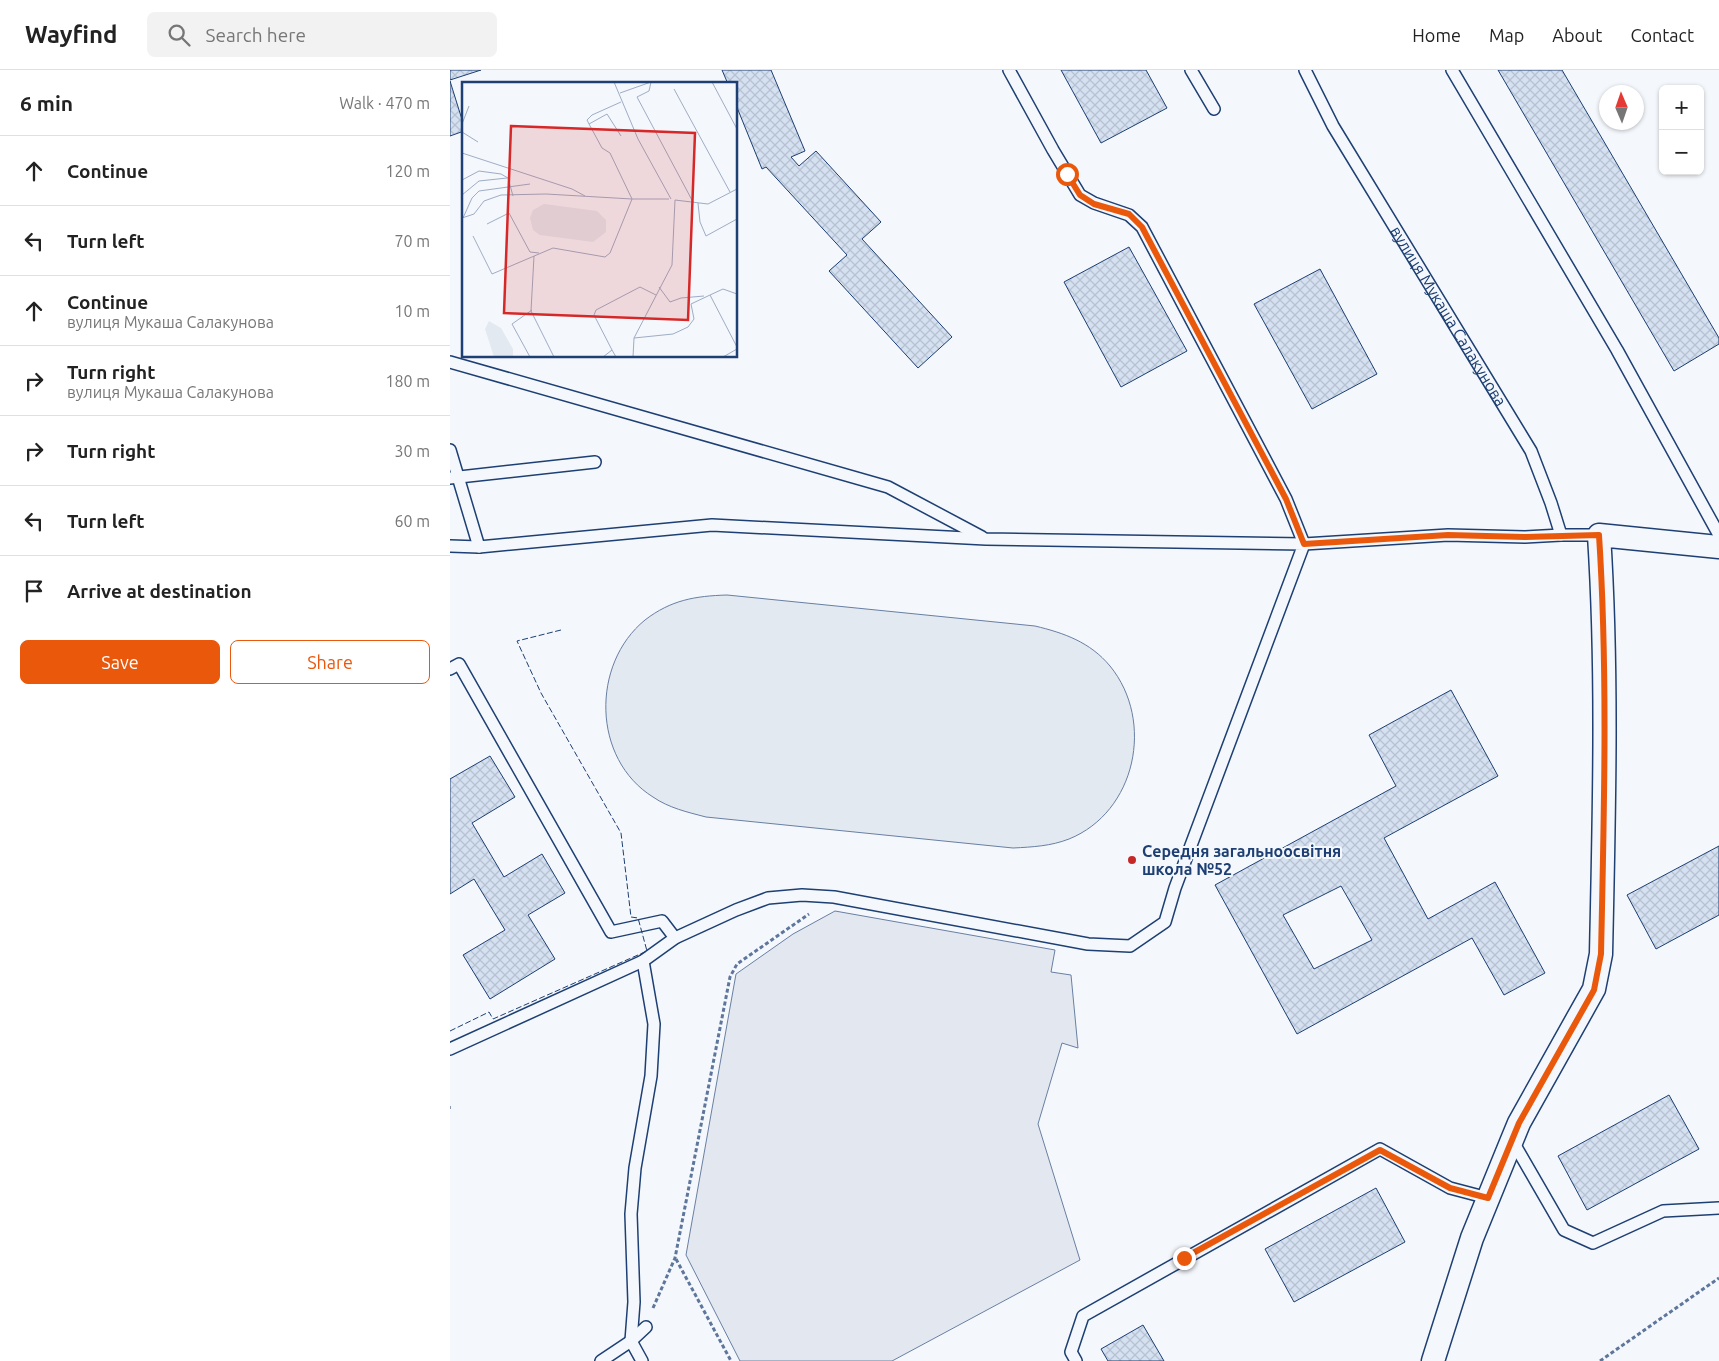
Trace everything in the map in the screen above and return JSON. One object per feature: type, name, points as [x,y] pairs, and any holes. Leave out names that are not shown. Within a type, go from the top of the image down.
[{"type":"street","points":[[1433,1361],[1472,1238],[1519,1123],[1594,990],[1601,954],[1605,732],[1604,606],[1599,535],[1719,547]]},
{"type":"lane","points":[[450,1049],[644,961],[675,938],[736,910],[768,898],[802,895],[834,897],[1088,944],[1130,946],[1165,922],[1175,888],[1304,544],[1286,499],[1142,227],[1129,214],[1094,204],[1080,195],[1009,70]]},
{"type":"lane","points":[[1191,70],[1214,109]]},
{"type":"lane","name":"вулиця Мукаша Салакунова","points":[[1305,70],[1333,126],[1531,451],[1561,535]]},
{"type":"lane","points":[[1452,70],[1617,350],[1719,535]]},
{"type":"lane","points":[[450,362],[888,487],[986,539]]},
{"type":"lane","points":[[450,450],[454,478],[479,547]]},
{"type":"lane","points":[[454,478],[595,462]]},
{"type":"lane","points":[[450,546],[479,547],[712,525],[986,539],[1304,544],[1448,535],[1525,537],[1599,535]]},
{"type":"lane","points":[[450,669],[459,664],[611,932],[662,922],[675,938]]},
{"type":"lane","points":[[642,1361],[631,1341],[634,1302],[631,1214],[635,1168],[651,1076],[654,1024],[644,961]]},
{"type":"lane","points":[[1512,1140],[1564,1230],[1593,1243],[1663,1210],[1719,1208]]},
{"type":"lane","points":[[1076,1361],[1071,1352],[1083,1316],[1380,1150],[1450,1188],[1488,1198]]},
{"type":"lane","points":[[601,1361],[631,1341],[646,1327]]},
{"type":"path","points":[[646,1327],[676,1258],[730,977],[737,964],[834,897]]},
{"type":"path","points":[[676,1258],[731,1361]]},
{"type":"path","points":[[1600,1361],[1719,1278]]},
{"type":"shaded area","points":[[727,595],[1035,626],[1076,640],[1094,651],[1110,666],[1124,688],[1132,712],[1134,738],[1131,763],[1123,787],[1110,808],[1092,826],[1069,839],[1049,845],[1013,848],[706,817],[665,804],[653,797],[633,780],[618,760],[609,736],[606,711],[608,685],[615,661],[627,639],[645,620],[655,613],[684,600]]},
{"type":"shaded area","points":[[835,911],[1055,950],[1051,972],[1071,975],[1078,1048],[1062,1043],[1038,1124],[1080,1260],[892,1361],[740,1361],[686,1255],[736,974],[793,934]]},
{"type":"building","points":[[450,70],[481,70],[450,80]]},
{"type":"building","points":[[722,70],[771,70],[805,151],[791,157],[799,166],[816,151],[881,222],[862,239],[952,337],[918,368],[829,271],[847,255],[766,167],[762,169],[738,110],[738,82],[727,82]]},
{"type":"building","points":[[1061,70],[1146,70],[1167,108],[1101,143]]},
{"type":"building","points":[[1498,70],[1562,70],[1719,338],[1719,344],[1674,371]]},
{"type":"building","points":[[450,81],[462,120],[462,132],[450,136]]},
{"type":"building","points":[[1129,247],[1187,351],[1121,387],[1064,282]]},
{"type":"building","points":[[1320,269],[1377,374],[1312,409],[1254,304]]},
{"type":"building","points":[[1451,690],[1498,776],[1384,838],[1428,919],[1495,882],[1545,973],[1504,995],[1472,938],[1297,1034],[1215,885],[1396,786],[1369,735]],"holes":[[[1341,886],[1372,940],[1314,969],[1283,915]]]},
{"type":"building","points":[[490,756],[515,797],[472,823],[504,877],[542,854],[565,893],[528,915],[555,959],[490,999],[463,955],[505,930],[474,879],[450,894],[450,779]]},
{"type":"building","points":[[1719,846],[1719,915],[1656,949],[1627,895]]},
{"type":"building","points":[[1669,1095],[1699,1149],[1587,1210],[1558,1156]]},
{"type":"building","points":[[1376,1188],[1405,1242],[1294,1302],[1265,1249]]},
{"type":"building","points":[[1143,1325],[1164,1361],[1108,1361],[1101,1349]]},
{"type":"fence","points":[[450,1031],[489,1012],[493,1019],[647,951],[638,918],[631,917],[621,833],[541,693],[517,641],[561,630]]},
{"type":"place","name":"Середня загальноосвітня школа №52","points":[[1132,860]]},
{"type":"route","points":[[1067,174],[1080,195],[1094,204],[1129,214],[1142,227],[1286,499],[1304,544],[1448,535],[1525,537],[1599,535],[1604,606],[1605,732],[1601,954],[1594,990],[1519,1123],[1488,1198],[1450,1188],[1380,1150],[1184,1258]]}]
